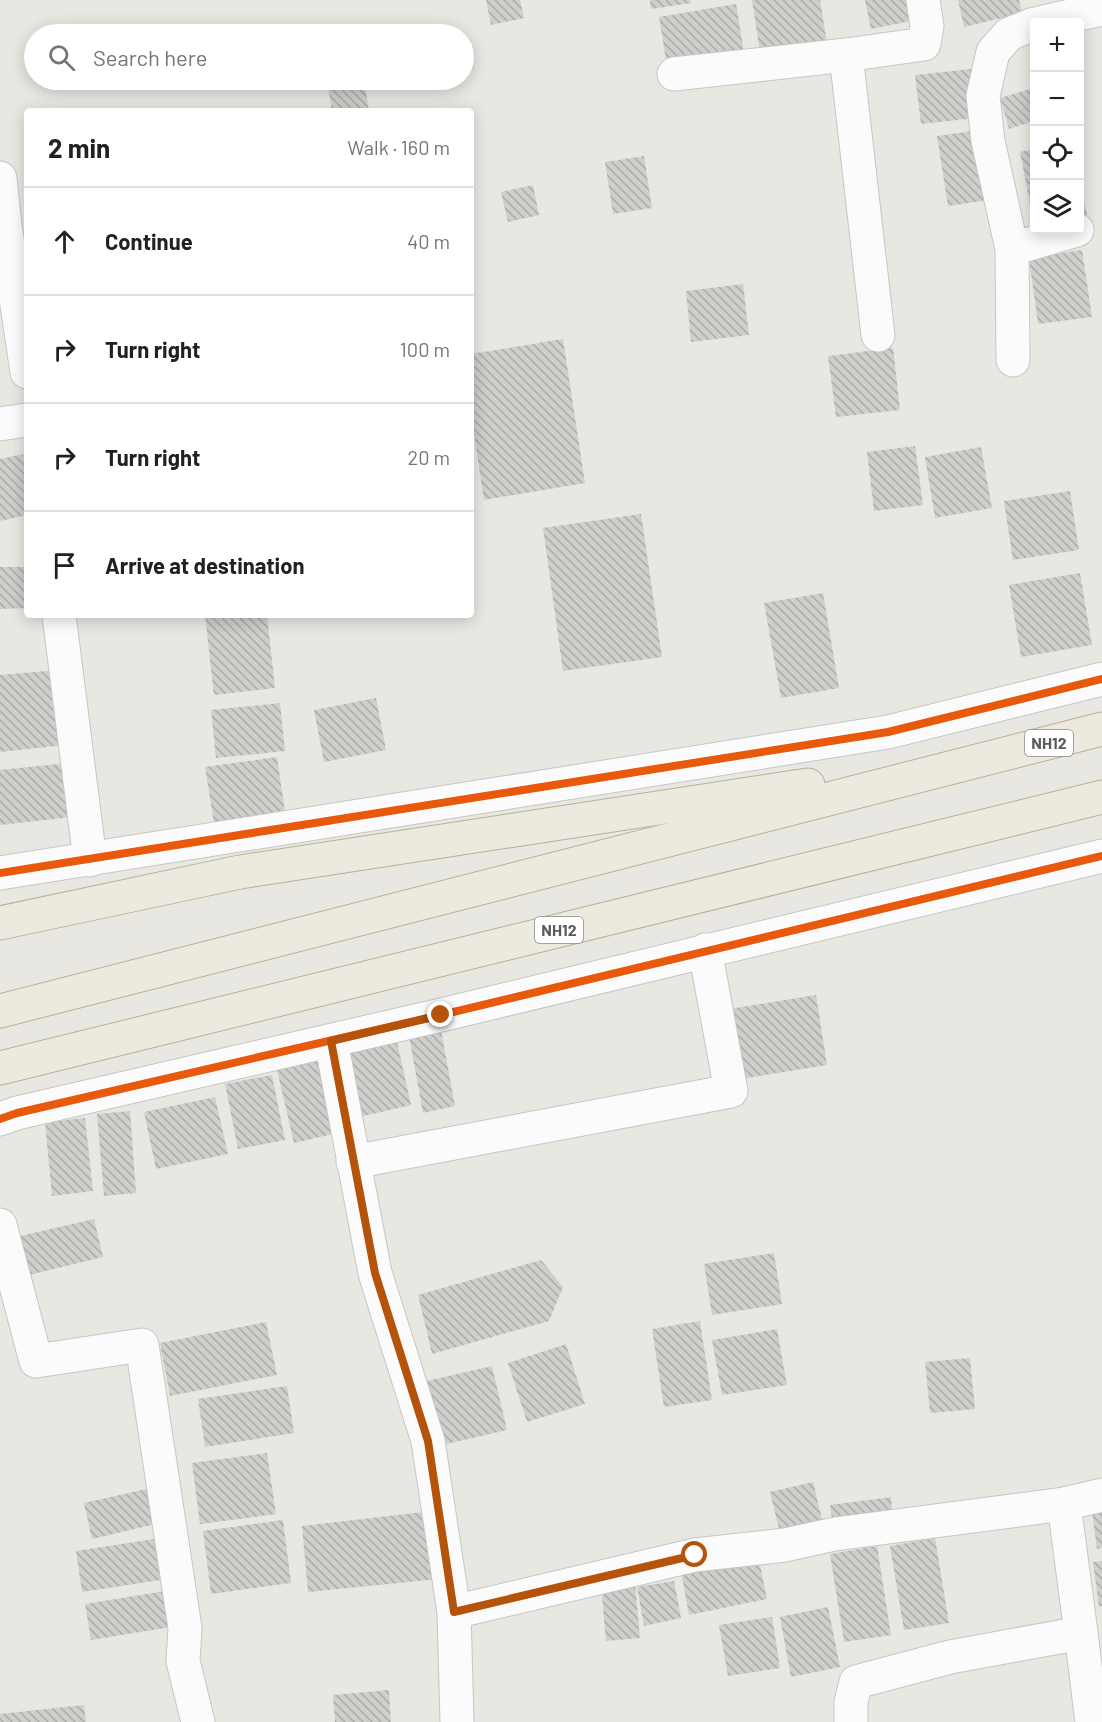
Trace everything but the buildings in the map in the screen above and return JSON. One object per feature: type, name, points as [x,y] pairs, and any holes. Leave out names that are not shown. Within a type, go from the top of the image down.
[{"type":"highway","name":"NH12","points":[[0,1011],[1102,729]]},
{"type":"highway","points":[[0,923],[240,872],[995,757]]},
{"type":"highway","name":"NH12","points":[[5,1067],[1102,797]]},
{"type":"street","points":[[674,74],[924,44],[927,26],[923,0]]},
{"type":"street","points":[[1061,18],[1102,9]]},
{"type":"street","points":[[1013,360],[1012,249],[988,141],[983,96],[993,52],[1009,34],[1030,26]]},
{"type":"street","points":[[846,55],[878,334]]},
{"type":"street","points":[[0,178],[4,225],[24,353]]},
{"type":"street","points":[[1084,227],[1102,222]]},
{"type":"street","points":[[1012,249],[1062,234]]},
{"type":"street","points":[[0,424],[24,420]]},
{"type":"street","points":[[59,618],[90,860]]},
{"type":"street","points":[[0,873],[888,732],[1102,679]]},
{"type":"street","points":[[0,1119],[17,1113],[331,1041],[1102,856]]},
{"type":"street","points":[[354,1162],[731,1091],[705,950]]},
{"type":"street","points":[[331,1041],[375,1273],[428,1441],[454,1612],[457,1722]]},
{"type":"street","points":[[0,1225],[36,1361],[142,1345],[185,1628],[183,1661],[198,1722]]},
{"type":"street","points":[[454,1612],[695,1555],[785,1545],[835,1534],[1064,1504],[1102,1495]]},
{"type":"street","points":[[1064,1504],[1092,1722]]},
{"type":"street","points":[[851,1722],[851,1702],[856,1682],[950,1657],[1081,1633]]},
{"type":"cycle path","points":[[0,873],[888,732],[1102,679]]},
{"type":"cycle path","points":[[0,1119],[17,1113],[441,1015],[1102,856]]},
{"type":"route","points":[[441,1015],[331,1041],[375,1273],[428,1441],[454,1612],[695,1555]]}]
